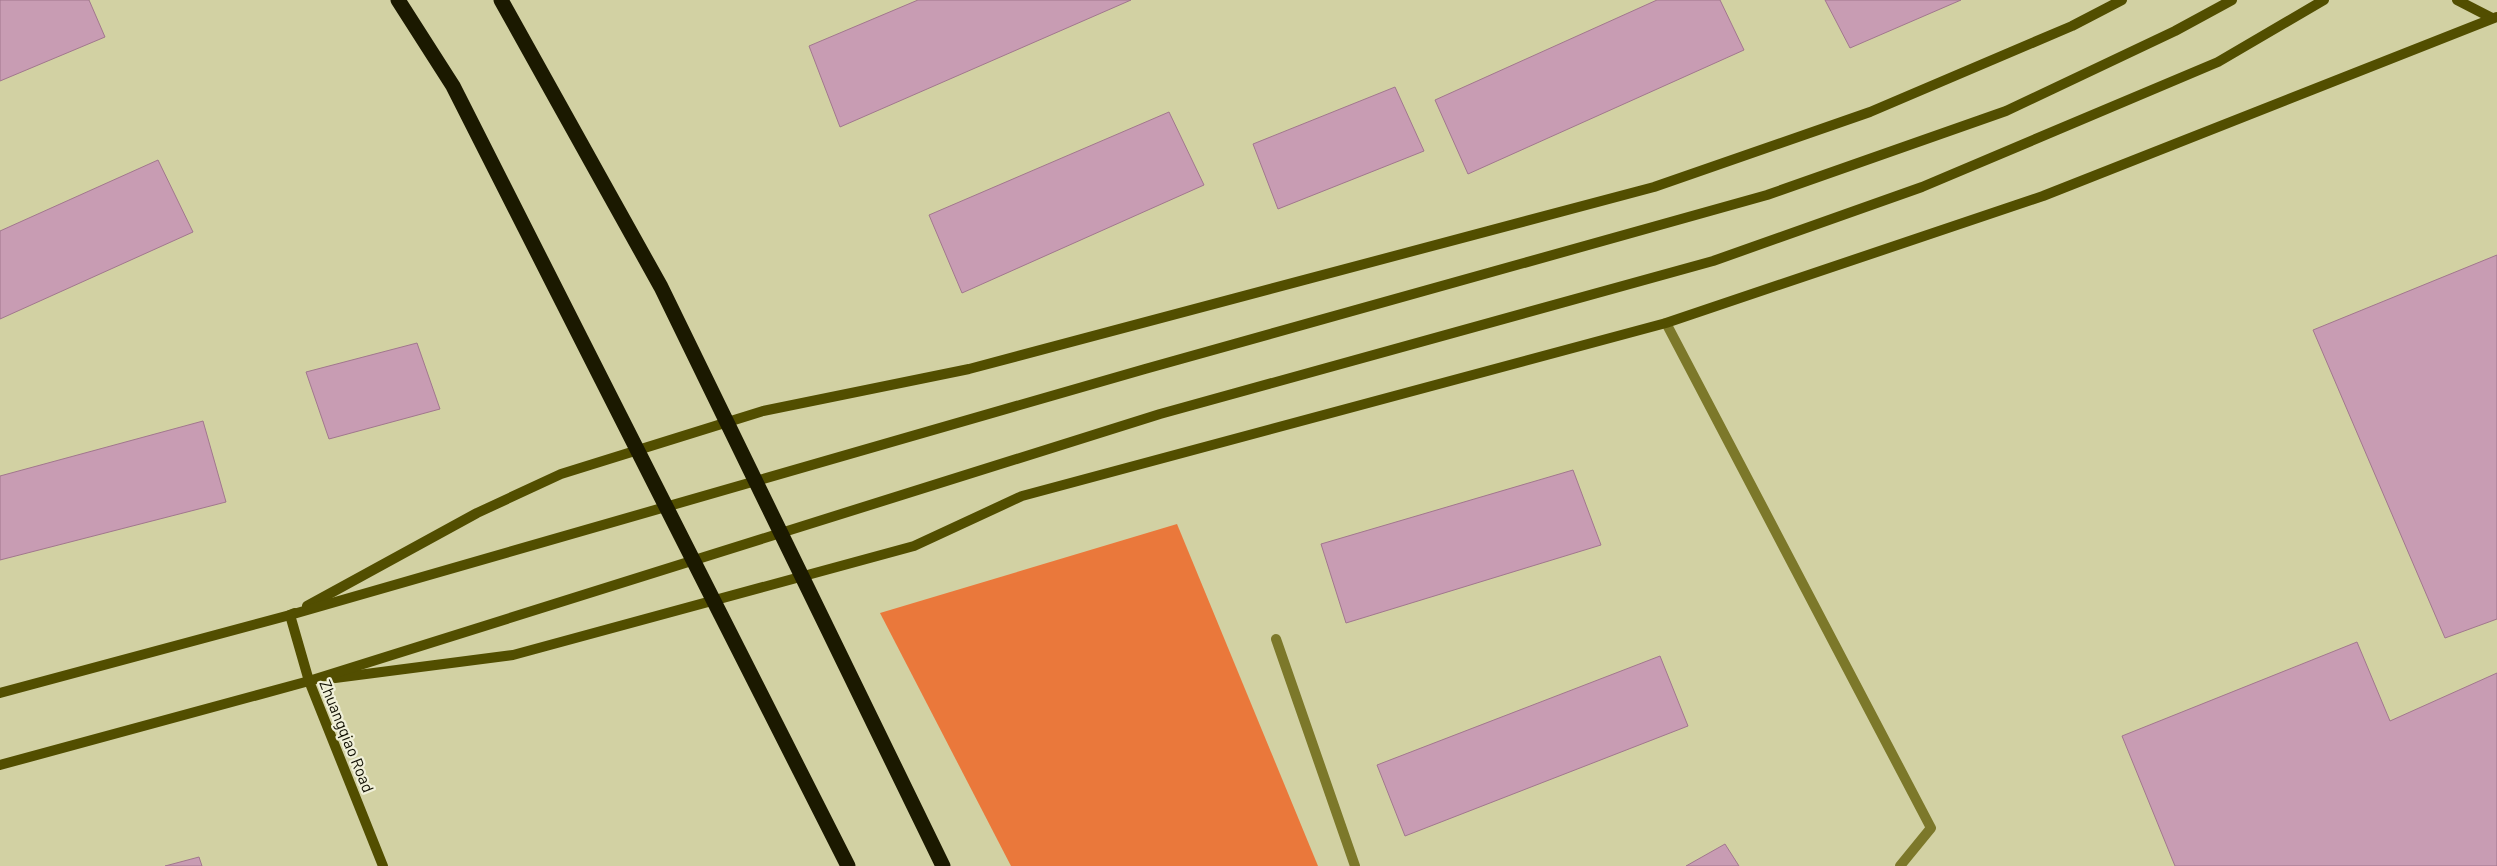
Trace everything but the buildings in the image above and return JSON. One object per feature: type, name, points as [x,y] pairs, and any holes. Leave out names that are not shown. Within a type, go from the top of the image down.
[{"type":"highway","points":[[398,0],[457,95],[848,866]]},
{"type":"highway","points":[[501,0],[661,287],[943,866]]},
{"type":"main road","points":[[290,615],[476,513],[561,474],[763,411],[969,369],[1654,187],[1870,112],[2072,26],[2122,0]]},
{"type":"main road","points":[[0,693],[290,615],[1145,369],[1767,195],[2006,111],[2175,31],[2232,0]]},
{"type":"main road","points":[[0,765],[309,681],[1160,414],[1713,261],[1922,187],[2218,62],[2324,0]]},
{"type":"main road","points":[[2457,0],[2495,18]]},
{"type":"main road","points":[[309,681],[513,655],[914,546],[1022,496],[1666,323],[2043,196],[2495,18]]},
{"type":"main road","name":"Zhuangqiao Road","points":[[290,615],[309,681],[383,866]]},
{"type":"street","points":[[1666,323],[1931,828],[1900,866]]},
{"type":"street","points":[[1276,639],[1355,866]]},
{"type":"shaded area","points":[[1177,524],[1318,866],[1011,866],[880,613]]}]
